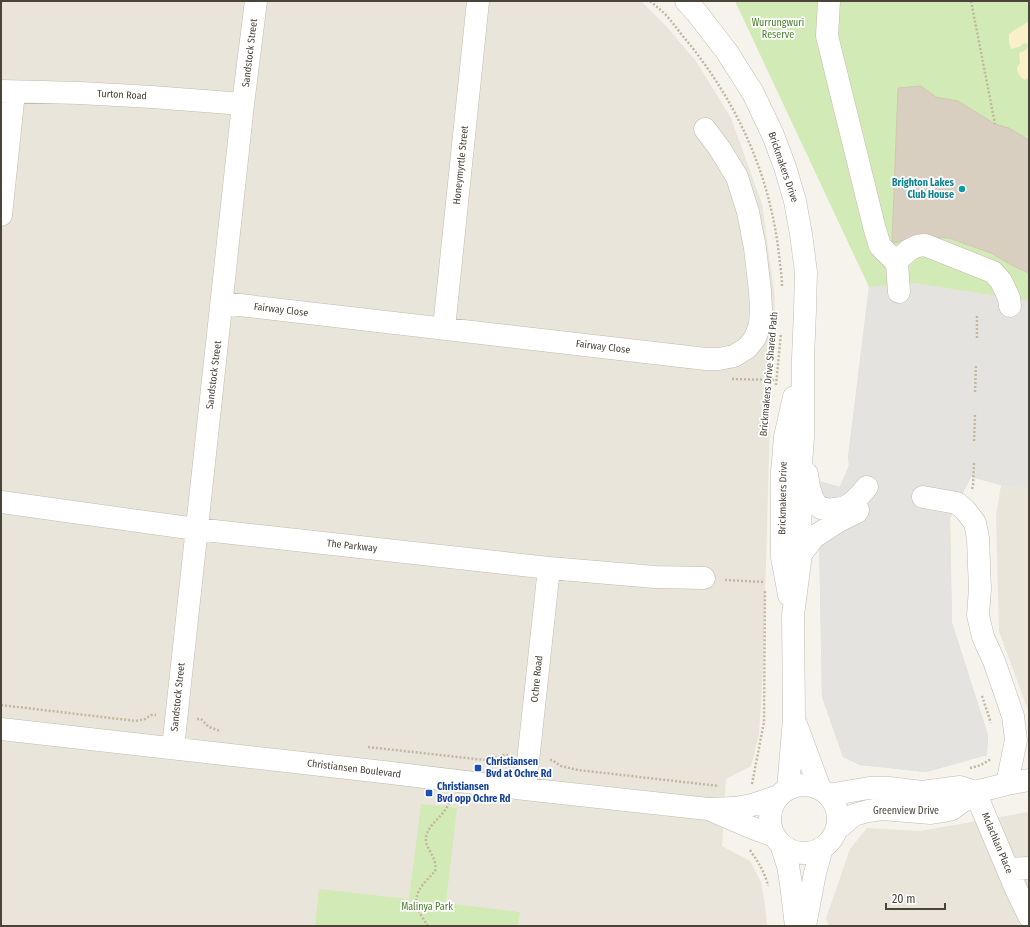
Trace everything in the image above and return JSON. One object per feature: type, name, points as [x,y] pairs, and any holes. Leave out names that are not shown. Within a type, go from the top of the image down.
[{"type":"street","name":"Sandstock Street","points":[[173,748],[243,104],[256,1]]},
{"type":"street","name":"Honeymyrtle Street","points":[[444,328],[478,1]]},
{"type":"street","name":"Brickmakers Drive","points":[[686,1],[727,52],[753,92],[773,135],[795,201],[806,272],[803,359],[803,437],[800,478],[801,554],[793,615],[794,719],[783,793]]},
{"type":"street","points":[[829,1],[827,36],[874,226],[880,246],[897,263]]},
{"type":"street","name":"Turton Road","points":[[8,92],[80,93],[243,104]]},
{"type":"street","points":[[1,215],[8,92]]},
{"type":"street","name":"Fairway Close","points":[[222,303],[706,359],[719,359],[734,356],[747,348],[755,338],[760,324],[760,291],[755,248],[748,212],[737,177],[705,128]]},
{"type":"street","points":[[899,292],[897,263],[909,250],[917,246],[925,245],[993,272],[1001,281],[1009,298],[1010,306]]},
{"type":"street","name":"Brickmakers Drive","points":[[793,615],[782,556],[782,472],[785,437],[803,359]]},
{"type":"street","points":[[801,554],[814,537],[836,522],[857,512],[864,502],[867,487],[850,504],[840,509],[830,510],[821,508],[815,502],[808,482],[807,458],[803,437]]},
{"type":"street","points":[[923,496],[957,503],[966,511],[974,523],[978,538],[980,589],[978,615],[983,637],[994,661],[1013,716],[1016,740],[1007,784]]},
{"type":"street","name":"The Parkway","points":[[1,502],[196,529],[549,568],[655,577],[704,578]]},
{"type":"street","name":"Ochre Road","points":[[525,789],[549,568]]},
{"type":"street","name":"Brickmakers Drive","points":[[794,719],[824,792]]},
{"type":"street","name":"Christiansen Boulevard","points":[[1,729],[708,809],[734,808],[752,805],[783,793]]},
{"type":"street","name":"Greenview Drive","points":[[836,830],[854,815],[868,811],[882,809],[931,813],[944,811],[952,809],[975,792],[1029,780]]},
{"type":"street","points":[[777,840],[790,851],[801,854],[812,853],[822,848],[831,840],[836,830],[838,821],[834,802],[824,792],[810,785],[798,786],[783,793],[773,805],[770,815],[771,826],[788,866],[796,926]]},
{"type":"street","name":"Greenview Drive","points":[[824,792],[869,788],[889,788],[922,792],[960,788],[975,792]]},
{"type":"street","name":"Mclachlan Place","points":[[975,792],[1029,916]]},
{"type":"street","name":"Christiansen Boulevard","points":[[708,809],[777,840]]},
{"type":"street","points":[[805,926],[815,873],[822,848]]},
{"type":"street","points":[[1008,869],[1029,868]]},
{"type":"path","points":[[650,1],[666,15],[704,62],[724,93],[744,130],[758,163],[769,200],[777,239],[782,290]]},
{"type":"path","points":[[971,1],[995,124]]},
{"type":"path","points":[[977,316],[977,338]]},
{"type":"path","name":"Brickmakers Drive Shared Path","points":[[776,388],[782,329]]},
{"type":"path","points":[[727,357],[732,379],[777,380]]},
{"type":"path","points":[[975,392],[976,364]]},
{"type":"path","points":[[974,440],[975,415]]},
{"type":"path","points":[[973,485],[974,463]]},
{"type":"path","points":[[704,578],[765,582]]},
{"type":"path","points":[[752,784],[764,722],[765,590]]},
{"type":"path","points":[[980,690],[992,726]]},
{"type":"path","points":[[1,706],[136,721],[146,719],[151,715],[160,716]]},
{"type":"path","points":[[193,719],[201,719],[208,727],[223,732]]},
{"type":"path","points":[[366,747],[485,760],[502,755],[510,755]]},
{"type":"path","points":[[966,769],[981,765],[992,758]]},
{"type":"path","points":[[546,759],[552,760],[561,766],[578,770],[724,787]]},
{"type":"path","points":[[428,926],[418,907],[416,898],[420,890],[435,871],[436,867],[426,839],[432,824],[443,813],[449,803]]},
{"type":"path","points":[[748,848],[761,866],[767,879],[768,886]]},
{"type":"shaded area","points":[[1,1],[641,1],[665,25],[696,61],[731,118],[762,204],[775,298],[771,383],[763,671],[759,735],[751,766],[726,779],[722,846],[750,861],[761,882],[767,926],[1,926]]},
{"type":"shaded area","points":[[914,283],[1029,301],[1029,488],[1001,485],[971,477],[950,518],[952,623],[988,735],[987,755],[926,772],[860,765],[843,757],[822,697],[818,481],[840,487],[849,465],[848,457],[869,287]]},
{"type":"shaded area","points":[[1001,485],[1029,488],[1029,713],[999,631],[996,516]]},
{"type":"shaded area","points":[[1029,807],[1029,926],[829,926],[826,918],[850,849],[867,828],[920,831],[1028,812]]},
{"type":"green space","name":"Wurrungwuri Reserve","points":[[735,1],[1029,1],[1029,488],[1001,485],[971,477],[950,518],[952,623],[988,735],[987,755],[926,772],[860,765],[843,757],[822,697],[818,481],[840,487],[849,465],[848,457],[869,287]]},
{"type":"green space","name":"Malinya Park","points":[[421,804],[457,808],[446,903],[520,912],[518,926],[315,926],[319,889],[409,899]]},
{"type":"sand","points":[[1028,22],[1029,78],[1024,80],[1020,76],[1017,67],[1020,63],[1019,53],[1026,50],[1028,45],[1024,43],[1019,47],[1011,49],[1009,34]]},
{"type":"building","name":"Brighton Lakes Club House","points":[[921,86],[936,97],[958,101],[995,124],[1009,128],[1029,140],[1029,273],[1015,267],[991,253],[949,238],[928,237],[892,243],[898,88]]},
{"type":"place","name":"Brighton Lakes Club House","points":[[962,189]]},
{"type":"place","name":"Christiansen Bvd at Ochre Rd","points":[[478,768]]},
{"type":"place","name":"Christiansen Bvd opp Ochre Rd","points":[[429,793]]}]
